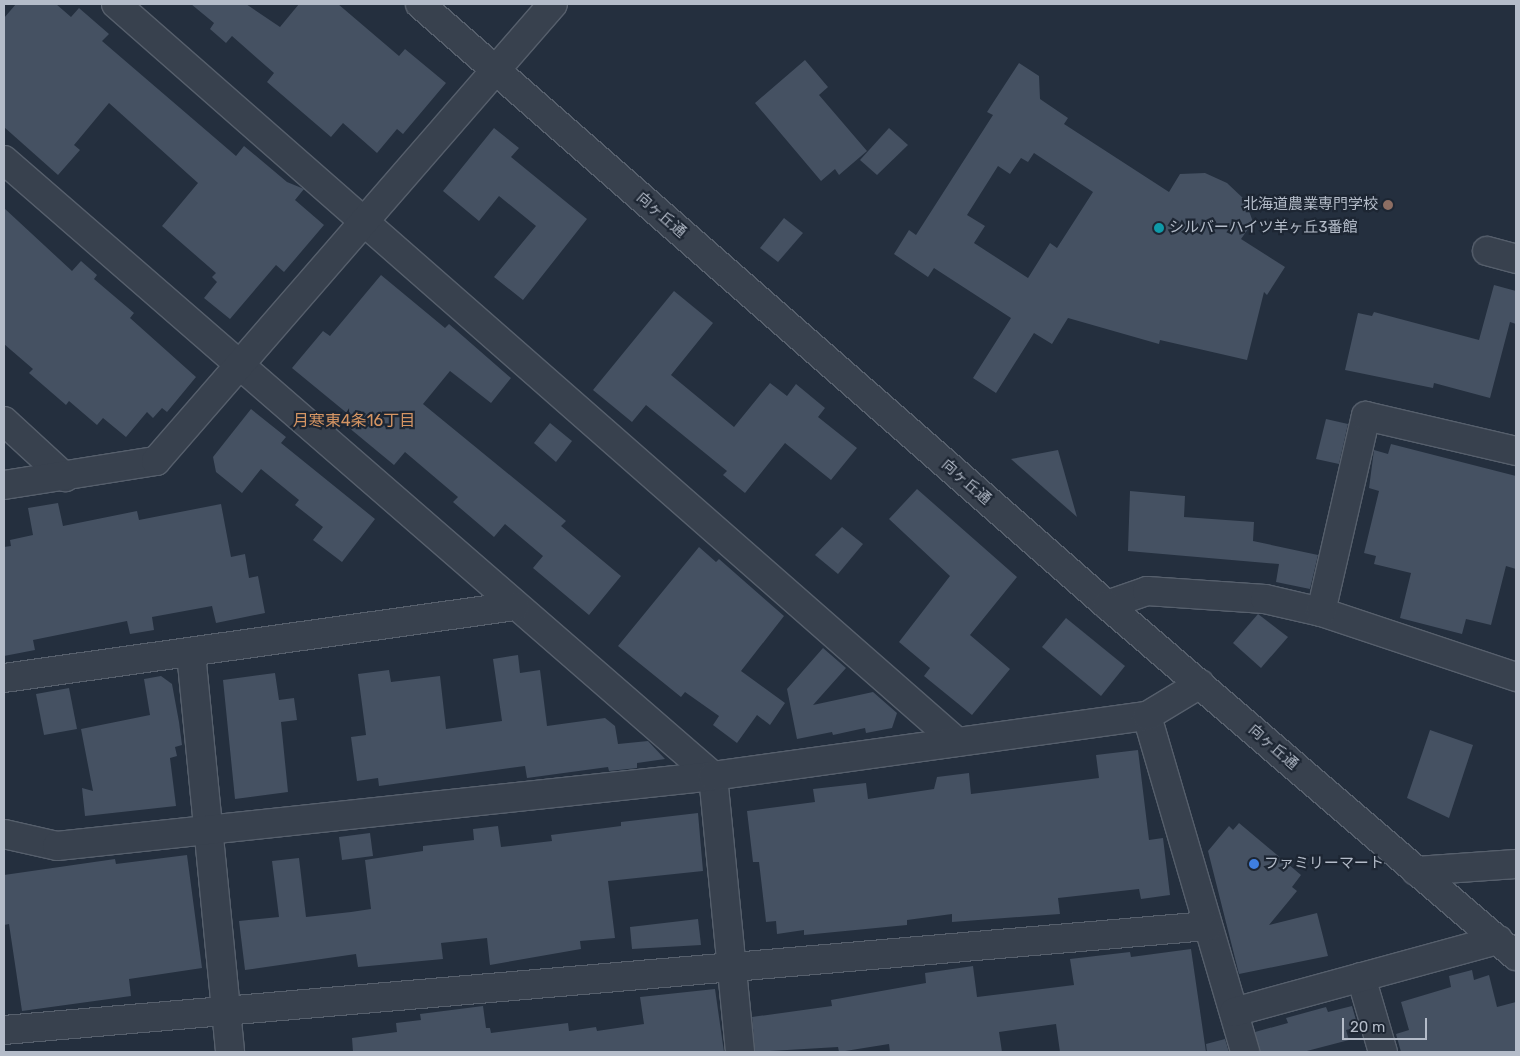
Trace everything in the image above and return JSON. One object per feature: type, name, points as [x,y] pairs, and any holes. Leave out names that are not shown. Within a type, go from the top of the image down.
[{"type":"street","points":[[116,4],[957,742]]},
{"type":"street","name":"向ヶ丘通","points":[[420,4],[1107,605],[1507,948]]},
{"type":"street","points":[[4,485],[65,477],[156,461],[240,368],[553,4]]},
{"type":"street","points":[[4,160],[240,368],[713,776],[740,1052]]},
{"type":"street","points":[[1487,250],[1516,258]]},
{"type":"street","points":[[1321,612],[1366,416],[1516,451]]},
{"type":"street","points":[[4,421],[65,477]]},
{"type":"street","points":[[1107,605],[1146,591],[1265,599],[1321,612],[1516,677]]},
{"type":"street","points":[[4,678],[514,606]]},
{"type":"street","points":[[191,653],[230,1052]]},
{"type":"street","points":[[4,834],[57,846],[210,832],[713,776],[1147,716],[1200,684]]},
{"type":"street","points":[[1147,716],[1245,1052]]},
{"type":"street","points":[[1416,871],[1516,864]]},
{"type":"street","points":[[4,1030],[1208,926]]},
{"type":"street","points":[[1234,1012],[1361,977],[1507,948]]},
{"type":"street","points":[[1361,977],[1383,1052]]},
{"type":"building","points":[[16,4],[56,4],[71,17],[79,8],[109,34],[102,41],[236,156],[244,146],[287,182],[304,189],[295,200],[324,225],[284,272],[276,265],[230,319],[204,298],[217,282],[212,277],[216,273],[162,226],[198,183],[109,103],[74,145],[80,150],[58,175],[4,127],[4,18]]},
{"type":"building","points":[[191,4],[246,4],[280,27],[299,4],[338,4],[399,56],[405,49],[446,83],[403,134],[397,129],[377,153],[343,123],[331,137],[267,82],[274,73],[232,36],[226,43],[210,29],[214,23]]},
{"type":"building","points":[[805,60],[828,87],[819,95],[867,151],[839,175],[835,169],[821,181],[755,103]]},
{"type":"building","name":"シルバーハイツ羊ヶ丘3番館","points":[[1019,63],[1039,76],[1040,99],[1068,118],[1064,124],[1169,192],[1180,174],[1205,173],[1227,183],[1245,200],[1253,222],[1241,239],[1285,267],[1267,295],[1264,292],[1247,360],[1160,340],[1159,344],[1068,318],[1052,344],[1034,333],[996,393],[973,378],[1011,318],[934,268],[928,277],[894,254],[909,230],[916,235],[993,115],[987,112]],"holes":[[[1034,153],[1093,192],[1057,248],[1050,243],[1028,278],[974,243],[985,226],[967,215],[998,166],[1010,174],[1021,158],[1028,162]]]},
{"type":"building","points":[[494,128],[519,148],[511,157],[587,219],[523,300],[494,277],[536,226],[499,196],[479,221],[443,191]]},
{"type":"building","points":[[889,128],[908,145],[877,175],[860,160]]},
{"type":"building","points":[[4,208],[72,271],[81,261],[97,275],[94,279],[134,313],[130,318],[196,377],[167,412],[162,408],[153,418],[147,412],[126,437],[103,418],[97,425],[69,401],[66,405],[29,373],[33,369],[4,344]]},
{"type":"building","points":[[784,218],[803,233],[778,262],[760,248]]},
{"type":"building","points":[[381,275],[445,328],[449,324],[511,378],[491,403],[450,371],[423,404],[566,521],[561,526],[621,576],[589,615],[533,568],[543,556],[505,524],[494,537],[453,502],[458,497],[405,452],[394,465],[342,422],[348,414],[292,368],[323,331],[330,336]]},
{"type":"building","points":[[1494,285],[1516,291],[1516,324],[1510,322],[1490,398],[1434,383],[1433,388],[1345,370],[1358,313],[1372,316],[1374,312],[1479,340]]},
{"type":"building","points":[[674,291],[713,323],[671,375],[734,427],[770,383],[787,396],[796,384],[825,408],[818,417],[857,448],[831,480],[785,443],[745,493],[723,475],[727,471],[646,405],[632,422],[593,390]]},
{"type":"building","points":[[251,409],[286,437],[281,443],[375,519],[342,562],[313,540],[323,527],[295,505],[299,500],[261,469],[242,493],[216,472],[213,457]]},
{"type":"building","points":[[1326,419],[1348,424],[1339,464],[1316,459]]},
{"type":"building","points":[[550,423],[572,441],[556,462],[534,443]]},
{"type":"building","points":[[1391,444],[1516,476],[1516,569],[1506,566],[1491,625],[1466,619],[1462,634],[1400,618],[1411,573],[1374,564],[1376,556],[1364,553],[1379,491],[1369,488],[1374,450],[1388,454]]},
{"type":"building","points":[[1058,450],[1077,517],[1011,459]]},
{"type":"building","points":[[917,489],[1017,577],[970,635],[1010,669],[972,715],[924,676],[930,668],[899,642],[950,576],[889,519]]},
{"type":"building","points":[[1130,491],[1185,496],[1184,517],[1254,522],[1253,541],[1318,555],[1310,589],[1276,582],[1279,564],[1128,551]]},
{"type":"building","points":[[58,503],[63,526],[137,511],[139,520],[221,504],[231,557],[245,554],[249,578],[258,576],[265,613],[216,623],[212,606],[152,617],[154,630],[130,634],[127,621],[33,640],[35,650],[4,656],[4,547],[11,546],[10,540],[33,535],[28,508]]},
{"type":"building","points":[[842,527],[863,544],[838,574],[815,555]]},
{"type":"building","points":[[699,547],[716,562],[719,559],[784,616],[741,671],[785,703],[770,725],[757,715],[737,743],[713,725],[719,716],[685,692],[681,697],[618,646]]},
{"type":"building","points":[[1258,614],[1288,637],[1261,668],[1233,643]]},
{"type":"building","points":[[1066,618],[1125,666],[1101,696],[1042,647]]},
{"type":"building","points":[[823,648],[846,668],[813,705],[873,692],[897,713],[892,728],[866,733],[865,728],[833,735],[832,732],[797,739],[787,689]]},
{"type":"building","points":[[518,655],[520,673],[540,670],[547,726],[605,718],[615,726],[618,744],[648,741],[665,759],[637,763],[637,768],[609,771],[608,767],[527,778],[525,766],[379,786],[378,778],[357,781],[351,737],[366,735],[358,674],[389,670],[391,682],[440,676],[446,729],[502,721],[493,659]]},
{"type":"building","points":[[275,673],[279,700],[294,698],[297,720],[281,722],[288,792],[235,799],[223,680]]},
{"type":"building","points":[[161,676],[172,684],[182,745],[175,747],[177,756],[170,758],[176,806],[85,816],[82,788],[93,791],[81,729],[150,715],[144,679]]},
{"type":"building","points":[[69,688],[77,729],[44,735],[36,694]]},
{"type":"building","points":[[1430,730],[1473,745],[1449,818],[1407,798]]},
{"type":"building","points":[[1138,750],[1149,840],[1163,838],[1170,895],[1141,899],[1139,889],[1058,898],[1060,914],[952,922],[952,914],[907,920],[907,925],[804,935],[804,930],[777,934],[776,921],[766,922],[759,862],[753,862],[747,811],[815,802],[813,789],[866,783],[868,799],[934,789],[937,777],[969,773],[971,794],[1099,778],[1096,755]]},
{"type":"building","points":[[698,813],[703,871],[608,881],[615,938],[580,941],[581,949],[490,965],[487,938],[441,943],[443,959],[358,967],[356,954],[245,970],[239,921],[279,917],[272,861],[299,858],[306,917],[351,912],[371,909],[365,860],[423,851],[423,846],[474,840],[473,829],[498,826],[501,847],[552,841],[551,835],[621,826],[621,822]]},
{"type":"building","points":[[1239,823],[1301,875],[1292,887],[1297,891],[1269,925],[1317,913],[1328,956],[1239,974],[1208,851],[1229,826],[1233,830]]},
{"type":"building","points":[[370,833],[373,856],[342,860],[339,837]]},
{"type":"building","points":[[187,855],[202,968],[129,979],[131,996],[22,1011],[9,924],[4,925],[4,875],[115,859],[116,864]]},
{"type":"building","points":[[698,919],[701,945],[632,949],[630,927]]},
{"type":"building","points":[[1191,949],[1206,1052],[1060,1052],[1056,1024],[999,1032],[1002,1052],[890,1052],[889,1044],[839,1052],[838,1047],[755,1052],[752,1017],[832,1006],[831,1000],[926,983],[925,973],[973,966],[977,997],[1074,985],[1070,959],[1130,952],[1131,957]]},
{"type":"building","points":[[1472,970],[1474,980],[1489,975],[1497,1007],[1516,1002],[1516,1052],[1401,1052],[1396,1034],[1409,1030],[1401,1002],[1451,987],[1449,976]]},
{"type":"building","points":[[715,989],[724,1052],[353,1052],[352,1038],[397,1032],[396,1023],[421,1020],[420,1014],[483,1006],[486,1028],[490,1028],[491,1033],[568,1023],[569,1031],[596,1027],[597,1031],[644,1024],[640,997]]},
{"type":"building","points":[[1352,1006],[1358,1027],[1346,1030],[1349,1040],[1303,1052],[1260,1052],[1255,1032],[1288,1023],[1286,1018],[1326,1007],[1328,1012]]},
{"type":"building","points":[[1225,1039],[1229,1052],[1207,1052],[1206,1044]]},
{"type":"place","name":"北海道農業専門学校","points":[[1388,205]]},
{"type":"place","name":"シルバーハイツ羊ヶ丘3番館","points":[[1159,228]]},
{"type":"place","name":"ファミリーマート","points":[[1254,864]]},
{"type":"district","name":"月寒東4条16丁目","points":[[354,421]]}]
